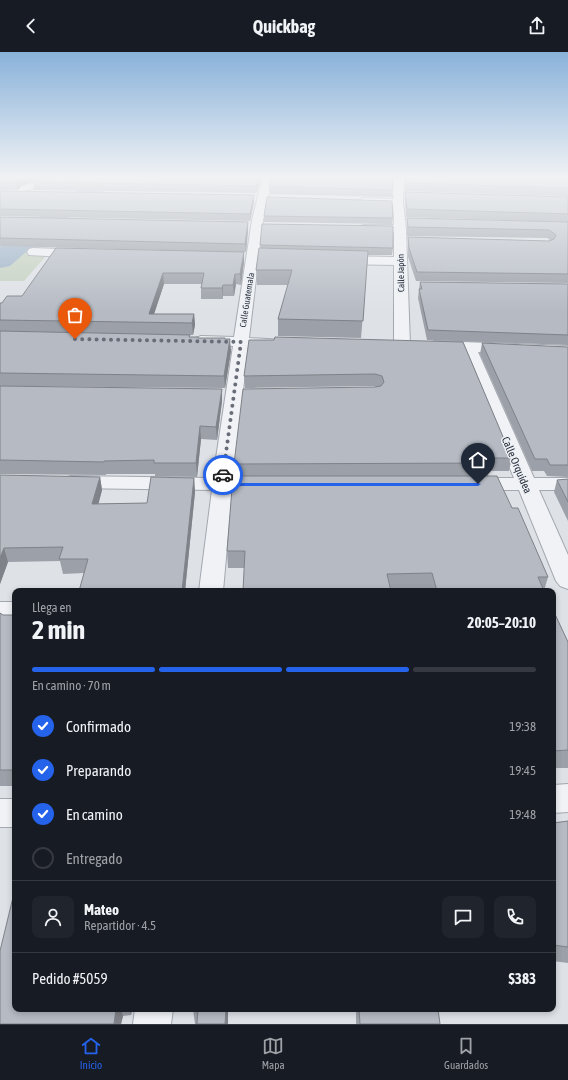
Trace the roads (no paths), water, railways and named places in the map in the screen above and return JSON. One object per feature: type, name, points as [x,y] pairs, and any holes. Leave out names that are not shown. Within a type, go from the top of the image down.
[{"type":"street","name":"Calle Guatemala","points":[[210,588],[251,258],[259,221]]},
{"type":"street","name":"Calle Japón","points":[[402,221],[400,261],[401,286],[414,346]]},
{"type":"street","points":[[354,228],[403,230]]},
{"type":"street","points":[[33,252],[96,254]]},
{"type":"street","points":[[323,260],[400,261]]},
{"type":"street","points":[[401,286],[416,286]]},
{"type":"street","points":[[186,341],[294,343]]},
{"type":"street","points":[[387,345],[568,350]]},
{"type":"street","name":"Calle Orquídea","points":[[468,347],[568,581]]},
{"type":"street","points":[[56,482],[278,484]]},
{"type":"street","points":[[454,484],[568,484]]},
{"type":"street","points":[[0,610],[12,610]]},
{"type":"street","points":[[556,799],[568,798]]},
{"type":"street","points":[[0,813],[12,813]]},
{"type":"street","points":[[152,1024],[154,1012]]},
{"type":"waterway","points":[[0,260],[47,223]]}]
